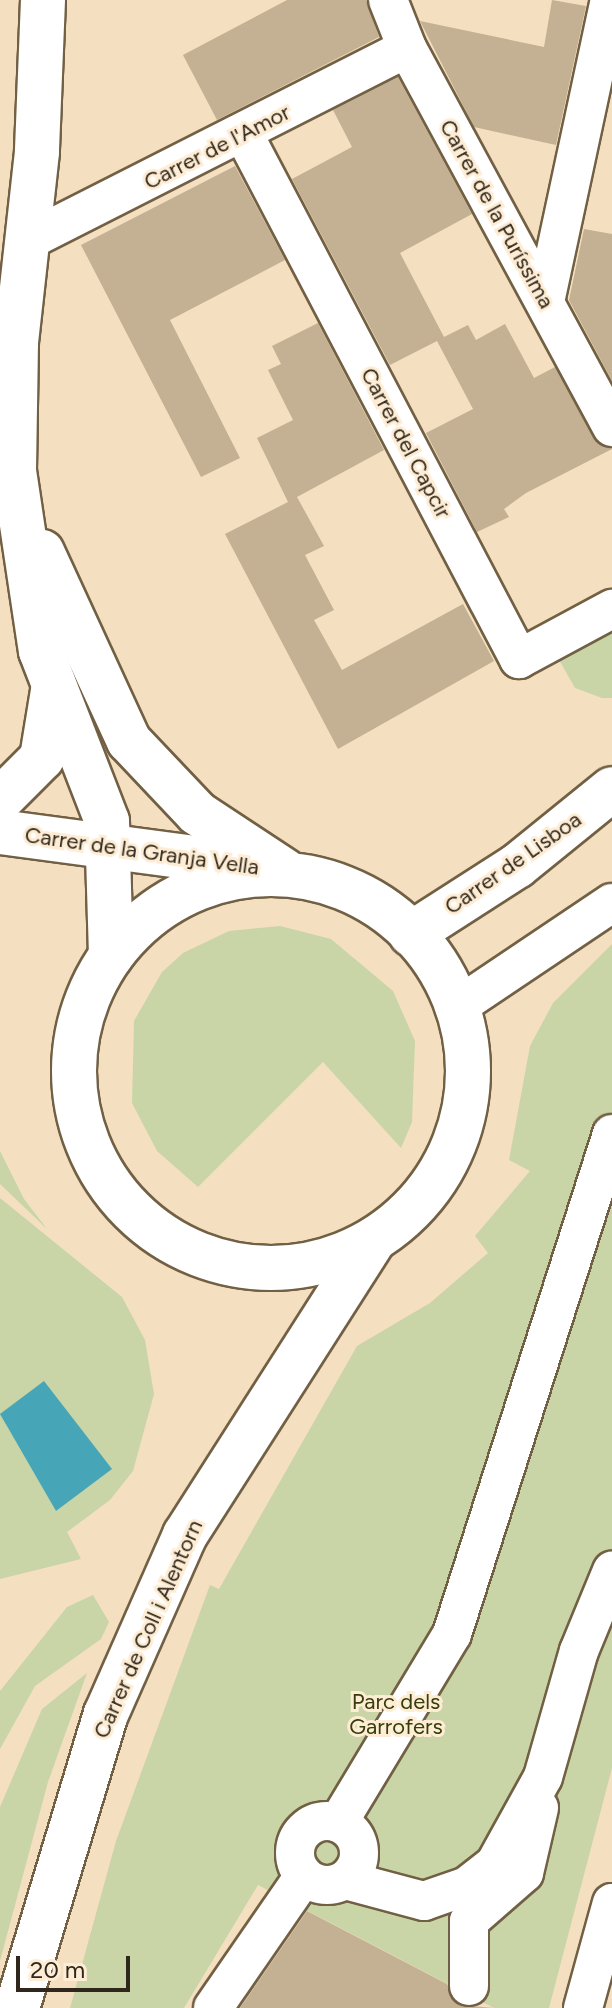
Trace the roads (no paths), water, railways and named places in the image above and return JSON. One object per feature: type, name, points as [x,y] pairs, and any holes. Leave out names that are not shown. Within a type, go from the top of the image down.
[{"type":"street","points":[[43,0],[16,343],[18,496],[53,685],[107,821],[111,956]]},
{"type":"street","name":"Carrer de la Puríssima","points":[[388,0],[407,48],[612,427]]},
{"type":"street","points":[[545,302],[610,0]]},
{"type":"street","name":"Carrer de l'Amor","points":[[25,242],[244,135],[407,48]]},
{"type":"street","name":"Carrer del Capcir","points":[[244,135],[519,659],[612,609]]},
{"type":"street","points":[[18,496],[129,741],[197,813],[285,871],[349,890],[411,934],[460,1005],[467,1087],[453,1143],[425,1191],[373,1241],[317,1261],[251,1267],[177,1243],[117,1195],[86,1142],[73,1085],[78,1028],[111,956],[188,893],[285,871]]},
{"type":"street","points":[[0,800],[42,758],[53,685]]},
{"type":"street","name":"Carrer de Lisboa","points":[[411,934],[517,866],[612,789]]},
{"type":"street","name":"Carrer de la Granja Vella","points":[[0,832],[108,844],[285,871]]},
{"type":"street","points":[[460,1005],[612,903]]},
{"type":"street","points":[[338,1823],[452,1634],[612,1134]]},
{"type":"street","name":"Carrer de Coll i Alentorn","points":[[17,2008],[106,1714],[185,1535],[373,1241]]},
{"type":"street","points":[[345,1880],[395,1897],[447,1896],[495,1864],[534,1797],[612,1571]]},
{"type":"street","points":[[469,1986],[469,1921],[524,1873],[540,1810],[534,1797]]},
{"type":"street","points":[[321,1821],[338,1823],[358,1844],[358,1864],[345,1880],[328,1886],[304,1876],[295,1861],[299,1835],[321,1821]]},
{"type":"street","points":[[213,2008],[304,1876]]},
{"type":"street","points":[[583,2008],[612,1903]]},
{"type":"water","points":[[44,1381],[112,1469],[56,1511],[0,1414]]},
{"type":"park label","name":"Parc dels Garrofers","points":[[396,1714]]}]
